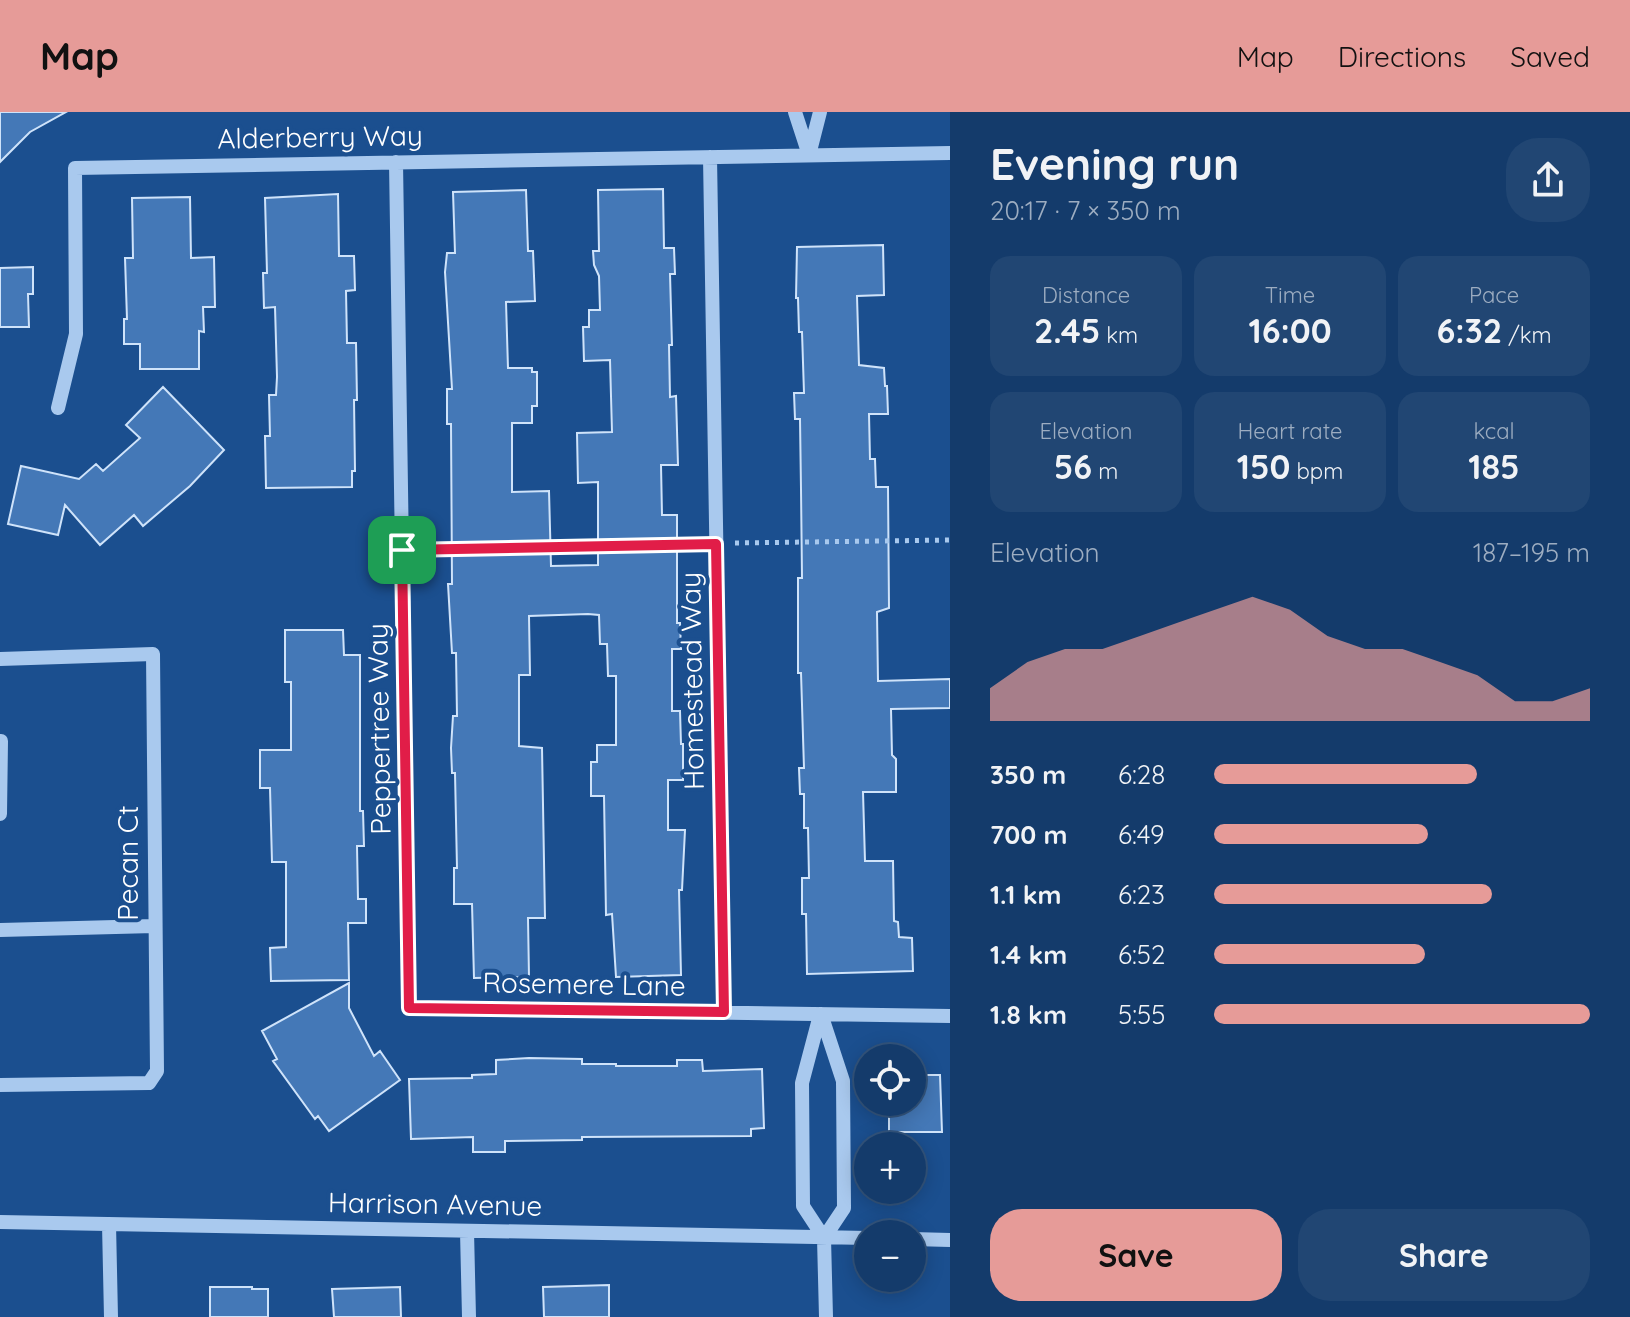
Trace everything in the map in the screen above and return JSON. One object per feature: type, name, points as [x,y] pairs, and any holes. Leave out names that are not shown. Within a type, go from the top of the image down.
[{"type":"street","points":[[795,112],[809,155]]},
{"type":"street","points":[[809,155],[820,112]]},
{"type":"street","name":"Alderberry Way","points":[[58,408],[76,334],[75,168],[950,153]]},
{"type":"street","name":"Homestead Way","points":[[710,157],[724,1012]]},
{"type":"street","name":"Peppertree Way","points":[[396,162],[409,1008]]},
{"type":"street","name":"Pecan Ct","points":[[0,659],[153,654],[157,1071],[149,1083],[0,1085]]},
{"type":"street","points":[[0,814],[1,741]]},
{"type":"street","points":[[0,930],[154,926]]},
{"type":"street","name":"Rosemere Lane","points":[[409,1008],[950,1016]]},
{"type":"street","points":[[821,1014],[802,1083],[803,1206],[824,1238],[826,1317]]},
{"type":"street","points":[[821,1014],[843,1081],[844,1208],[824,1238]]},
{"type":"street","name":"Harrison Avenue","points":[[0,1222],[854,1238]]},
{"type":"street","points":[[109,1224],[111,1317]]},
{"type":"street","points":[[467,1231],[469,1317]]},
{"type":"street","points":[[926,1239],[950,1240]]},
{"type":"path","points":[[402,550],[950,540]]},
{"type":"building","points":[[0,112],[66,112],[30,132],[0,162]]},
{"type":"building","points":[[663,189],[664,248],[674,248],[675,274],[670,274],[672,345],[669,345],[670,397],[676,396],[678,465],[661,465],[662,515],[677,515],[677,623],[680,623],[681,649],[672,649],[672,711],[680,711],[683,780],[668,780],[668,830],[685,830],[682,890],[679,890],[681,975],[616,977],[612,914],[606,915],[604,796],[591,796],[591,762],[597,762],[597,745],[616,745],[616,676],[608,676],[607,644],[600,644],[599,615],[588,614],[529,616],[530,675],[519,675],[519,746],[542,748],[545,918],[528,918],[529,977],[474,978],[472,904],[454,904],[454,868],[457,868],[455,773],[452,773],[451,748],[453,716],[457,716],[456,653],[452,653],[448,584],[452,584],[451,424],[447,424],[447,389],[452,389],[445,272],[447,253],[455,253],[453,192],[526,190],[528,251],[533,251],[535,301],[506,302],[508,368],[532,368],[532,372],[537,372],[537,406],[532,406],[532,423],[512,423],[512,492],[549,491],[551,566],[598,565],[598,482],[578,483],[577,433],[612,432],[610,360],[584,361],[583,327],[589,327],[589,310],[600,310],[599,276],[593,251],[599,251],[598,190]]},
{"type":"building","points":[[338,194],[339,256],[354,256],[355,290],[346,291],[347,343],[356,343],[357,400],[354,400],[355,471],[352,471],[352,487],[266,488],[265,436],[270,436],[269,395],[276,395],[277,377],[275,307],[264,308],[263,273],[267,273],[265,198]]},
{"type":"building","points":[[190,197],[191,258],[214,257],[215,307],[203,307],[204,332],[199,331],[199,369],[140,369],[140,344],[124,344],[124,319],[127,319],[125,258],[133,258],[132,198]]},
{"type":"building","points":[[883,245],[884,295],[857,296],[859,365],[884,368],[887,386],[888,414],[869,414],[870,459],[875,459],[876,487],[888,487],[889,608],[877,612],[878,681],[950,679],[950,708],[891,709],[896,792],[863,792],[865,861],[893,861],[894,921],[898,922],[899,937],[912,938],[913,971],[807,974],[802,878],[809,878],[808,828],[804,828],[804,794],[800,794],[799,768],[804,768],[801,673],[798,673],[798,578],[802,578],[801,489],[800,419],[795,419],[794,393],[804,393],[802,332],[799,332],[796,298],[797,247]]},
{"type":"building","points":[[33,267],[33,294],[28,294],[29,327],[0,327],[0,268]]},
{"type":"building","points":[[163,387],[224,450],[190,486],[143,526],[134,515],[100,545],[65,505],[58,535],[8,524],[21,466],[79,479],[96,464],[103,471],[140,438],[126,425]]},
{"type":"building","points":[[285,630],[343,630],[344,655],[360,655],[360,811],[363,811],[364,846],[357,846],[358,899],[366,899],[366,923],[348,923],[349,980],[271,981],[270,948],[286,947],[286,862],[272,862],[270,788],[260,788],[260,750],[291,750],[291,682],[285,682]]},
{"type":"building","points":[[349,983],[349,1008],[374,1056],[380,1051],[400,1080],[329,1131],[318,1116],[315,1119],[273,1061],[277,1059],[262,1031]]},
{"type":"building","points":[[582,1059],[582,1064],[616,1066],[677,1066],[677,1060],[702,1060],[703,1071],[762,1069],[764,1128],[751,1129],[751,1136],[582,1137],[582,1140],[505,1141],[505,1152],[473,1152],[473,1137],[411,1139],[409,1079],[472,1078],[472,1075],[496,1074],[496,1060]]},
{"type":"building","points":[[926,1075],[940,1075],[942,1132],[889,1132],[889,1116],[926,1116]]},
{"type":"building","points":[[609,1285],[609,1317],[544,1317],[543,1287]]},
{"type":"building","points":[[210,1287],[268,1289],[268,1317],[210,1317]]},
{"type":"building","points":[[400,1287],[401,1317],[334,1317],[332,1289]]},
{"type":"route","points":[[716,544],[724,1012],[409,1008],[402,550],[716,544]]}]
